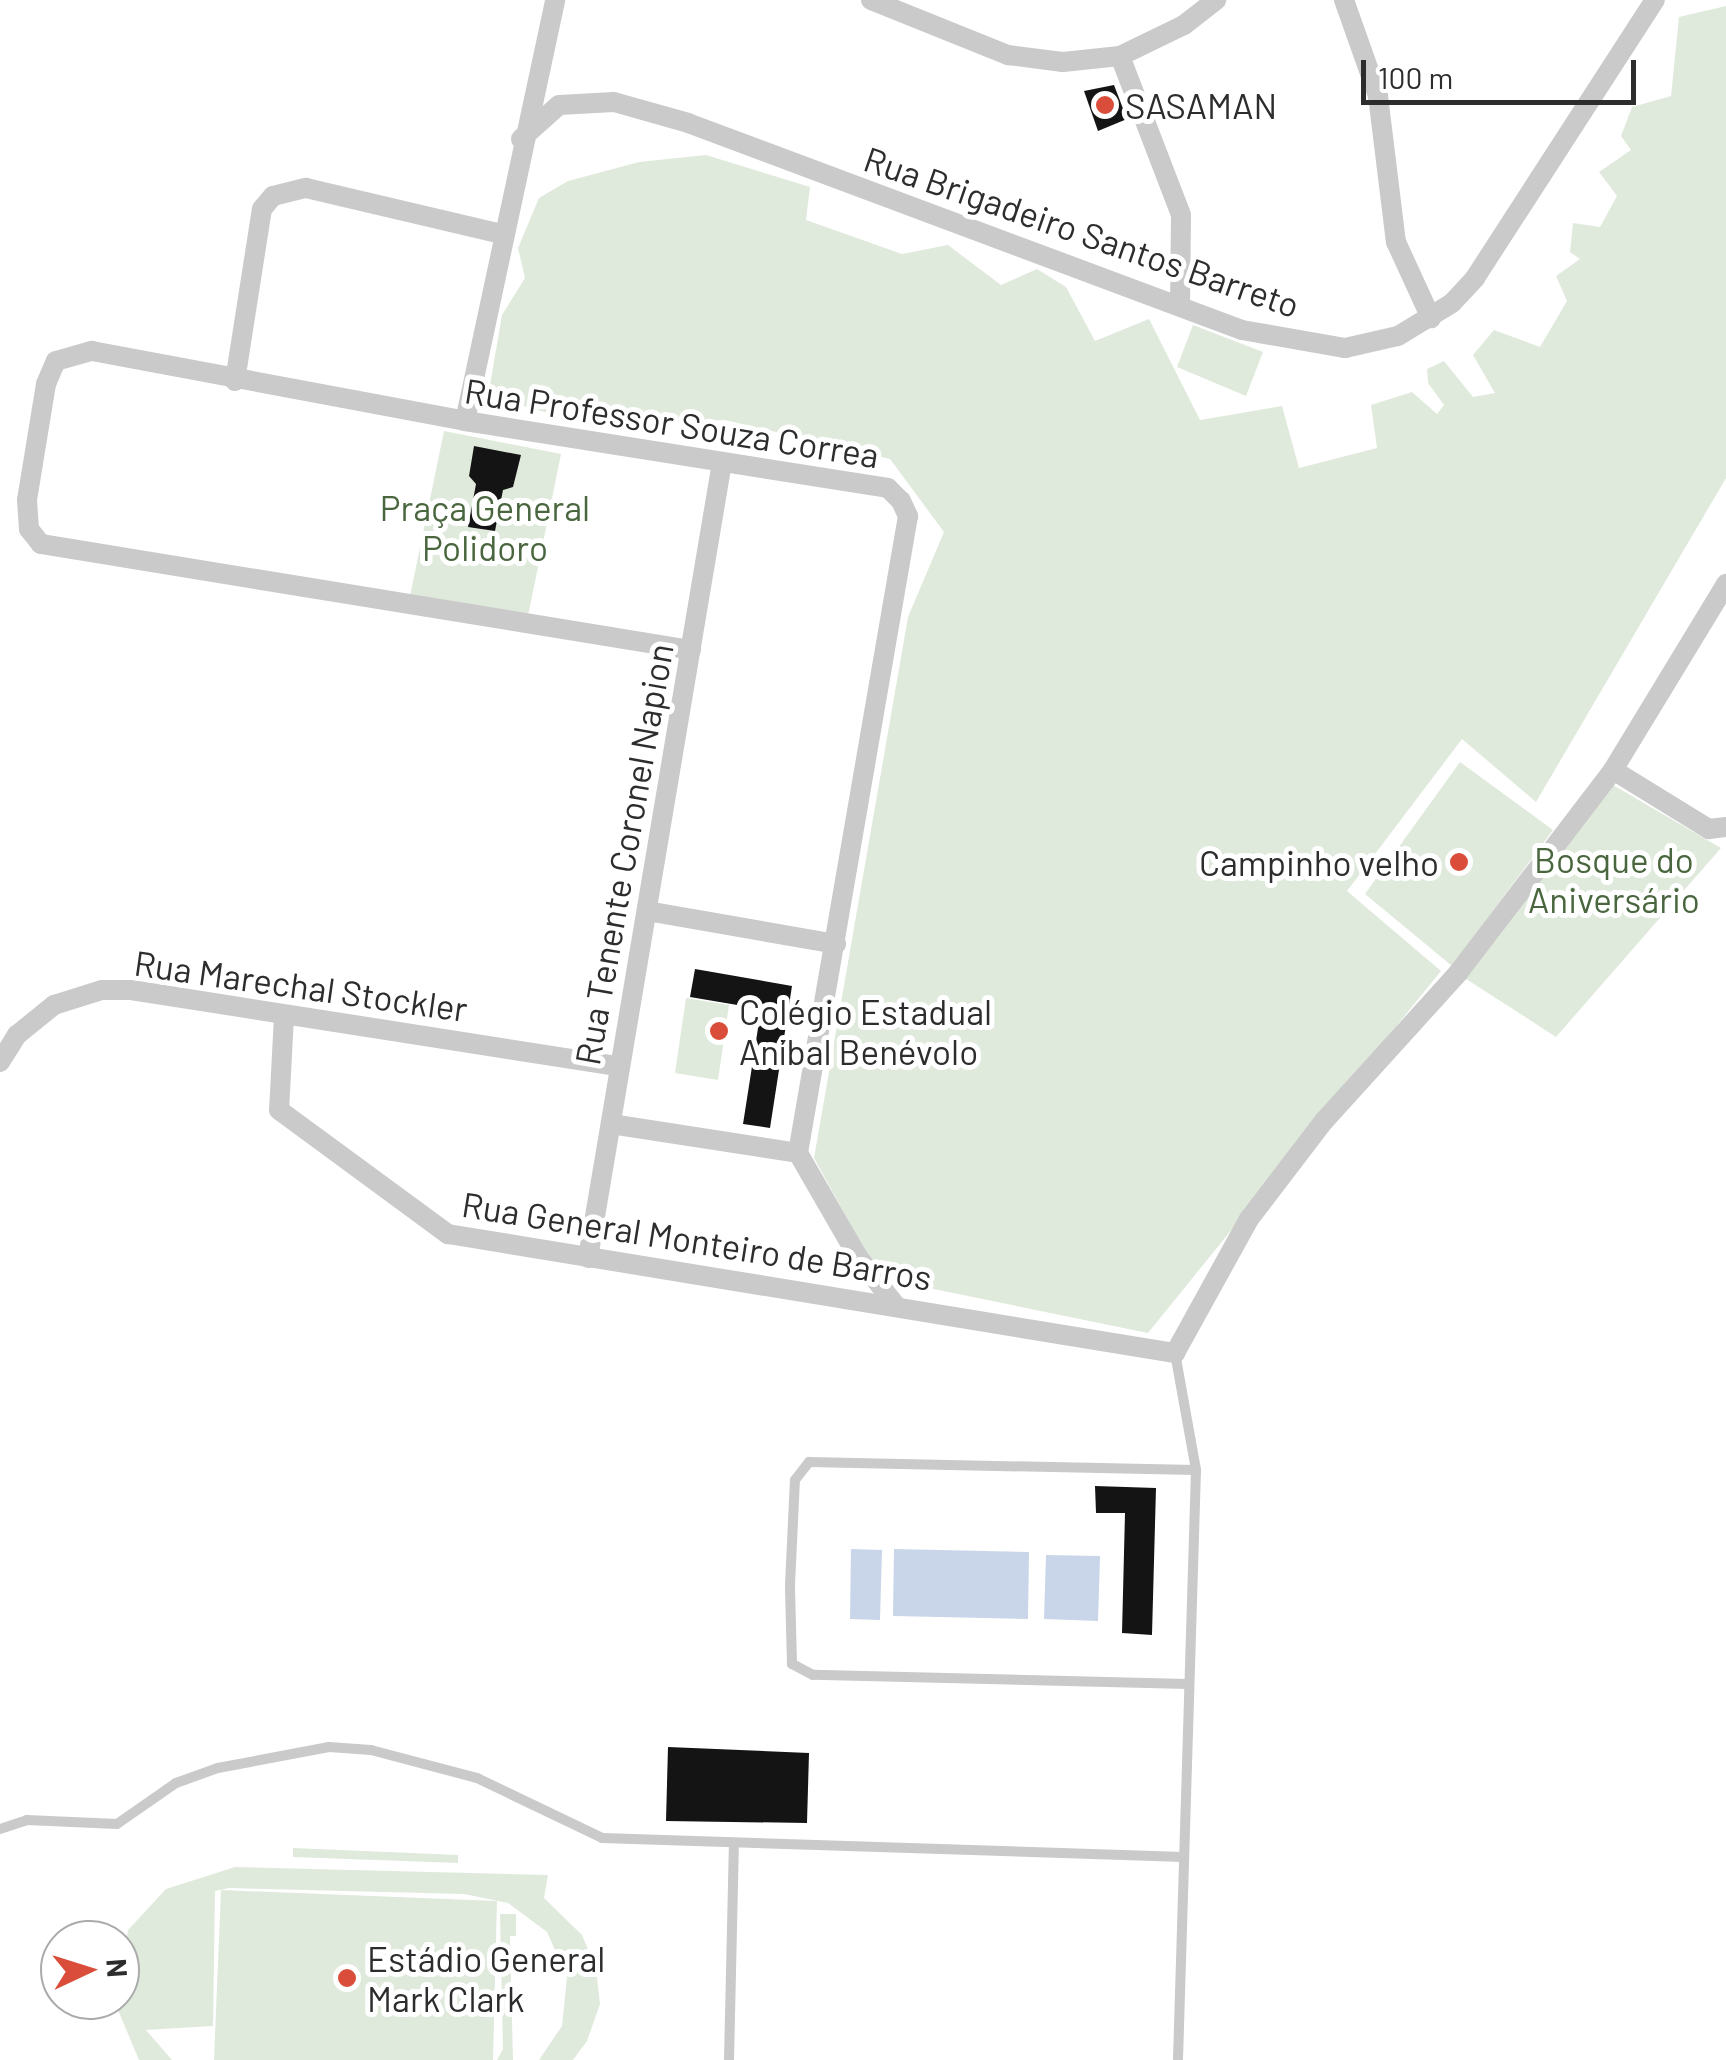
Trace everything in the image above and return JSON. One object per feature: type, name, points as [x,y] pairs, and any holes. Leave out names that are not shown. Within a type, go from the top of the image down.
[{"type":"street","points":[[465,421],[521,139],[555,0]]},
{"type":"street","points":[[871,0],[1008,55],[1062,62],[1120,56],[1184,25],[1216,0]]},
{"type":"street","points":[[1344,0],[1378,96],[1396,242],[1431,318]]},
{"type":"street","name":"Rua Brigadeiro Santos Barreto","points":[[521,139],[559,105],[614,102],[1180,304],[1242,330],[1345,348],[1398,336],[1431,318],[1493,253],[1654,0]]},
{"type":"street","points":[[1120,56],[1181,215],[1180,304]]},
{"type":"street","points":[[234,381],[262,209],[273,196],[306,188],[502,234]]},
{"type":"street","name":"Rua Professor Souza Correa","points":[[691,650],[41,544],[29,529],[28,500],[46,384],[56,361],[71,354],[92,352],[465,421],[888,488],[908,516],[798,1154]]},
{"type":"street","name":"Rua Tenente Coronel Napion","points":[[588,1258],[722,462]]},
{"type":"street","points":[[1175,1353],[1249,1219],[1324,1121],[1458,974],[1614,770],[1726,584]]},
{"type":"street","points":[[1614,770],[1709,828],[1724,828]]},
{"type":"street","points":[[647,911],[836,944]]},
{"type":"street","name":"Rua Marechal Stockler","points":[[0,1062],[17,1035],[54,1004],[102,990],[619,1066]]},
{"type":"street","name":"Rua General Monteiro de Barros","points":[[284,1016],[276,1100],[286,1119],[448,1234],[1175,1353]]},
{"type":"street","points":[[611,1124],[798,1154],[858,1257],[896,1306]]},
{"type":"lane","points":[[1175,1353],[1196,1470],[1178,2060]]},
{"type":"lane","points":[[1188,1684],[813,1675],[792,1664],[789,1653],[790,1586],[795,1480],[808,1462],[1196,1470]]},
{"type":"lane","points":[[0,1828],[27,1820],[117,1824],[176,1784],[218,1768],[329,1747],[372,1750],[476,1778],[602,1838],[734,1846],[1184,1857]]},
{"type":"lane","points":[[730,2060],[734,1846]]},
{"type":"green space","points":[[1726,6],[1726,478],[1536,802],[1462,739],[1347,891],[1441,971],[1148,1333],[880,1278],[814,1158],[908,617],[944,532],[890,459],[725,420],[592,425],[512,403],[490,385],[502,315],[525,278],[518,248],[539,198],[568,181],[639,162],[706,155],[810,187],[806,220],[902,254],[948,245],[1001,285],[1037,269],[1066,287],[1095,341],[1149,319],[1200,420],[1282,406],[1299,468],[1377,448],[1371,405],[1412,392],[1437,414],[1444,405],[1428,383],[1427,369],[1444,361],[1473,397],[1495,393],[1473,355],[1494,330],[1540,347],[1567,301],[1556,276],[1580,259],[1570,252],[1573,223],[1600,227],[1617,196],[1599,172],[1631,150],[1621,136],[1632,107],[1671,96],[1679,17]]},
{"type":"green space","points":[[1193,325],[1263,352],[1246,396],[1177,367]]},
{"type":"green space","name":"Praça General Polidoro","points":[[444,431],[561,454],[527,621],[409,601]]},
{"type":"green space","name":"Campinho velho","points":[[1460,762],[1553,830],[1452,966],[1365,894]]},
{"type":"green space","name":"Bosque do Aniversário","points":[[1613,785],[1721,848],[1556,1037],[1460,975]]},
{"type":"green space","points":[[686,998],[729,1005],[718,1080],[675,1073]]},
{"type":"green space","points":[[293,1848],[458,1855],[458,1863],[293,1857]]},
{"type":"green space","points":[[235,1867],[548,1875],[544,1898],[582,1935],[596,1968],[600,2004],[587,2041],[573,2060],[539,2060],[562,2026],[567,1977],[547,1932],[508,1903],[464,1894],[229,1888],[215,1891],[213,2026],[146,2030],[172,2060],[139,2060],[122,2020],[140,2020],[137,1920],[166,1889]]},
{"type":"green space","points":[[221,1890],[497,1901],[493,2060],[214,2060]]},
{"type":"green space","points":[[500,1914],[516,1914],[516,1936],[510,1936],[513,2060],[497,2060],[503,2049]]},
{"type":"water","points":[[851,1549],[882,1550],[880,1620],[850,1619]]},
{"type":"water","points":[[894,1549],[1029,1552],[1028,1619],[893,1616]]},
{"type":"water","points":[[1046,1555],[1100,1556],[1098,1621],[1044,1619]]},
{"type":"building","name":"SASAMAN","points":[[1114,85],[1127,119],[1098,131],[1084,91]]},
{"type":"building","points":[[474,446],[521,455],[513,487],[503,490],[495,531],[468,527],[476,484],[469,476]]},
{"type":"building","points":[[695,969],[792,986],[770,1128],[743,1124],[761,1009],[690,997]]},
{"type":"building","points":[[1095,1486],[1156,1488],[1152,1635],[1122,1633],[1125,1513],[1096,1513]]},
{"type":"building","points":[[668,1747],[809,1753],[807,1823],[666,1821]]},
{"type":"place","name":"SASAMAN","points":[[1105,105]]},
{"type":"place","name":"Campinho velho","points":[[1459,862]]},
{"type":"place","name":"Colégio Estadual Aníbal Benévolo","points":[[719,1031]]},
{"type":"place","name":"Estádio General Mark Clark","points":[[347,1978]]}]
